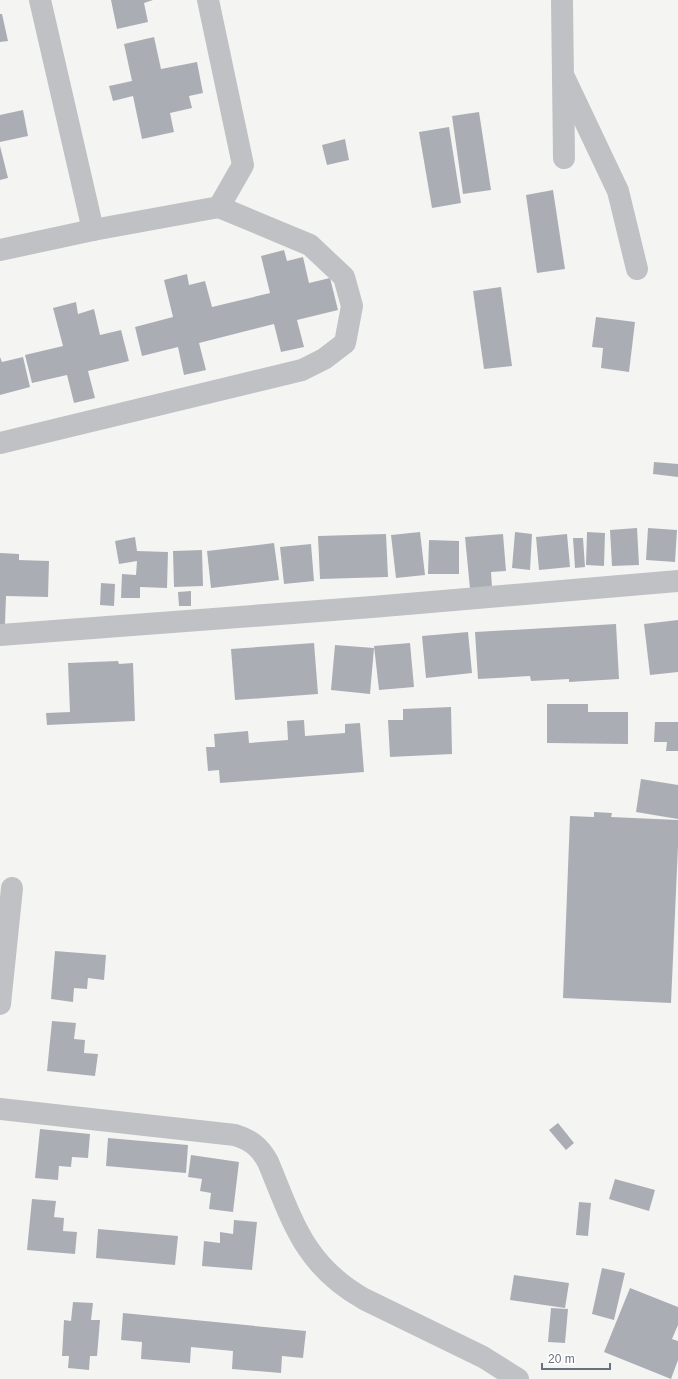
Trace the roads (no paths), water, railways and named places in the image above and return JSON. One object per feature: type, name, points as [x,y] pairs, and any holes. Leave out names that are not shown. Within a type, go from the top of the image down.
[{"type":"street","points":[[40,0],[93,230]]},
{"type":"street","points":[[208,0],[243,165],[219,207]]},
{"type":"street","points":[[562,0],[564,158]]},
{"type":"street","points":[[564,77],[618,191],[637,269]]},
{"type":"street","points":[[0,250],[93,230],[219,207],[310,245],[344,277],[352,306],[345,343],[324,359],[302,370],[0,443]]},
{"type":"street","points":[[0,635],[372,607],[678,581]]},
{"type":"street","points":[[0,1004],[3,955],[12,888]]},
{"type":"street","points":[[0,1109],[236,1135],[252,1141],[268,1162],[301,1238],[321,1267],[334,1279],[348,1290],[364,1299],[483,1357],[518,1379]]}]
